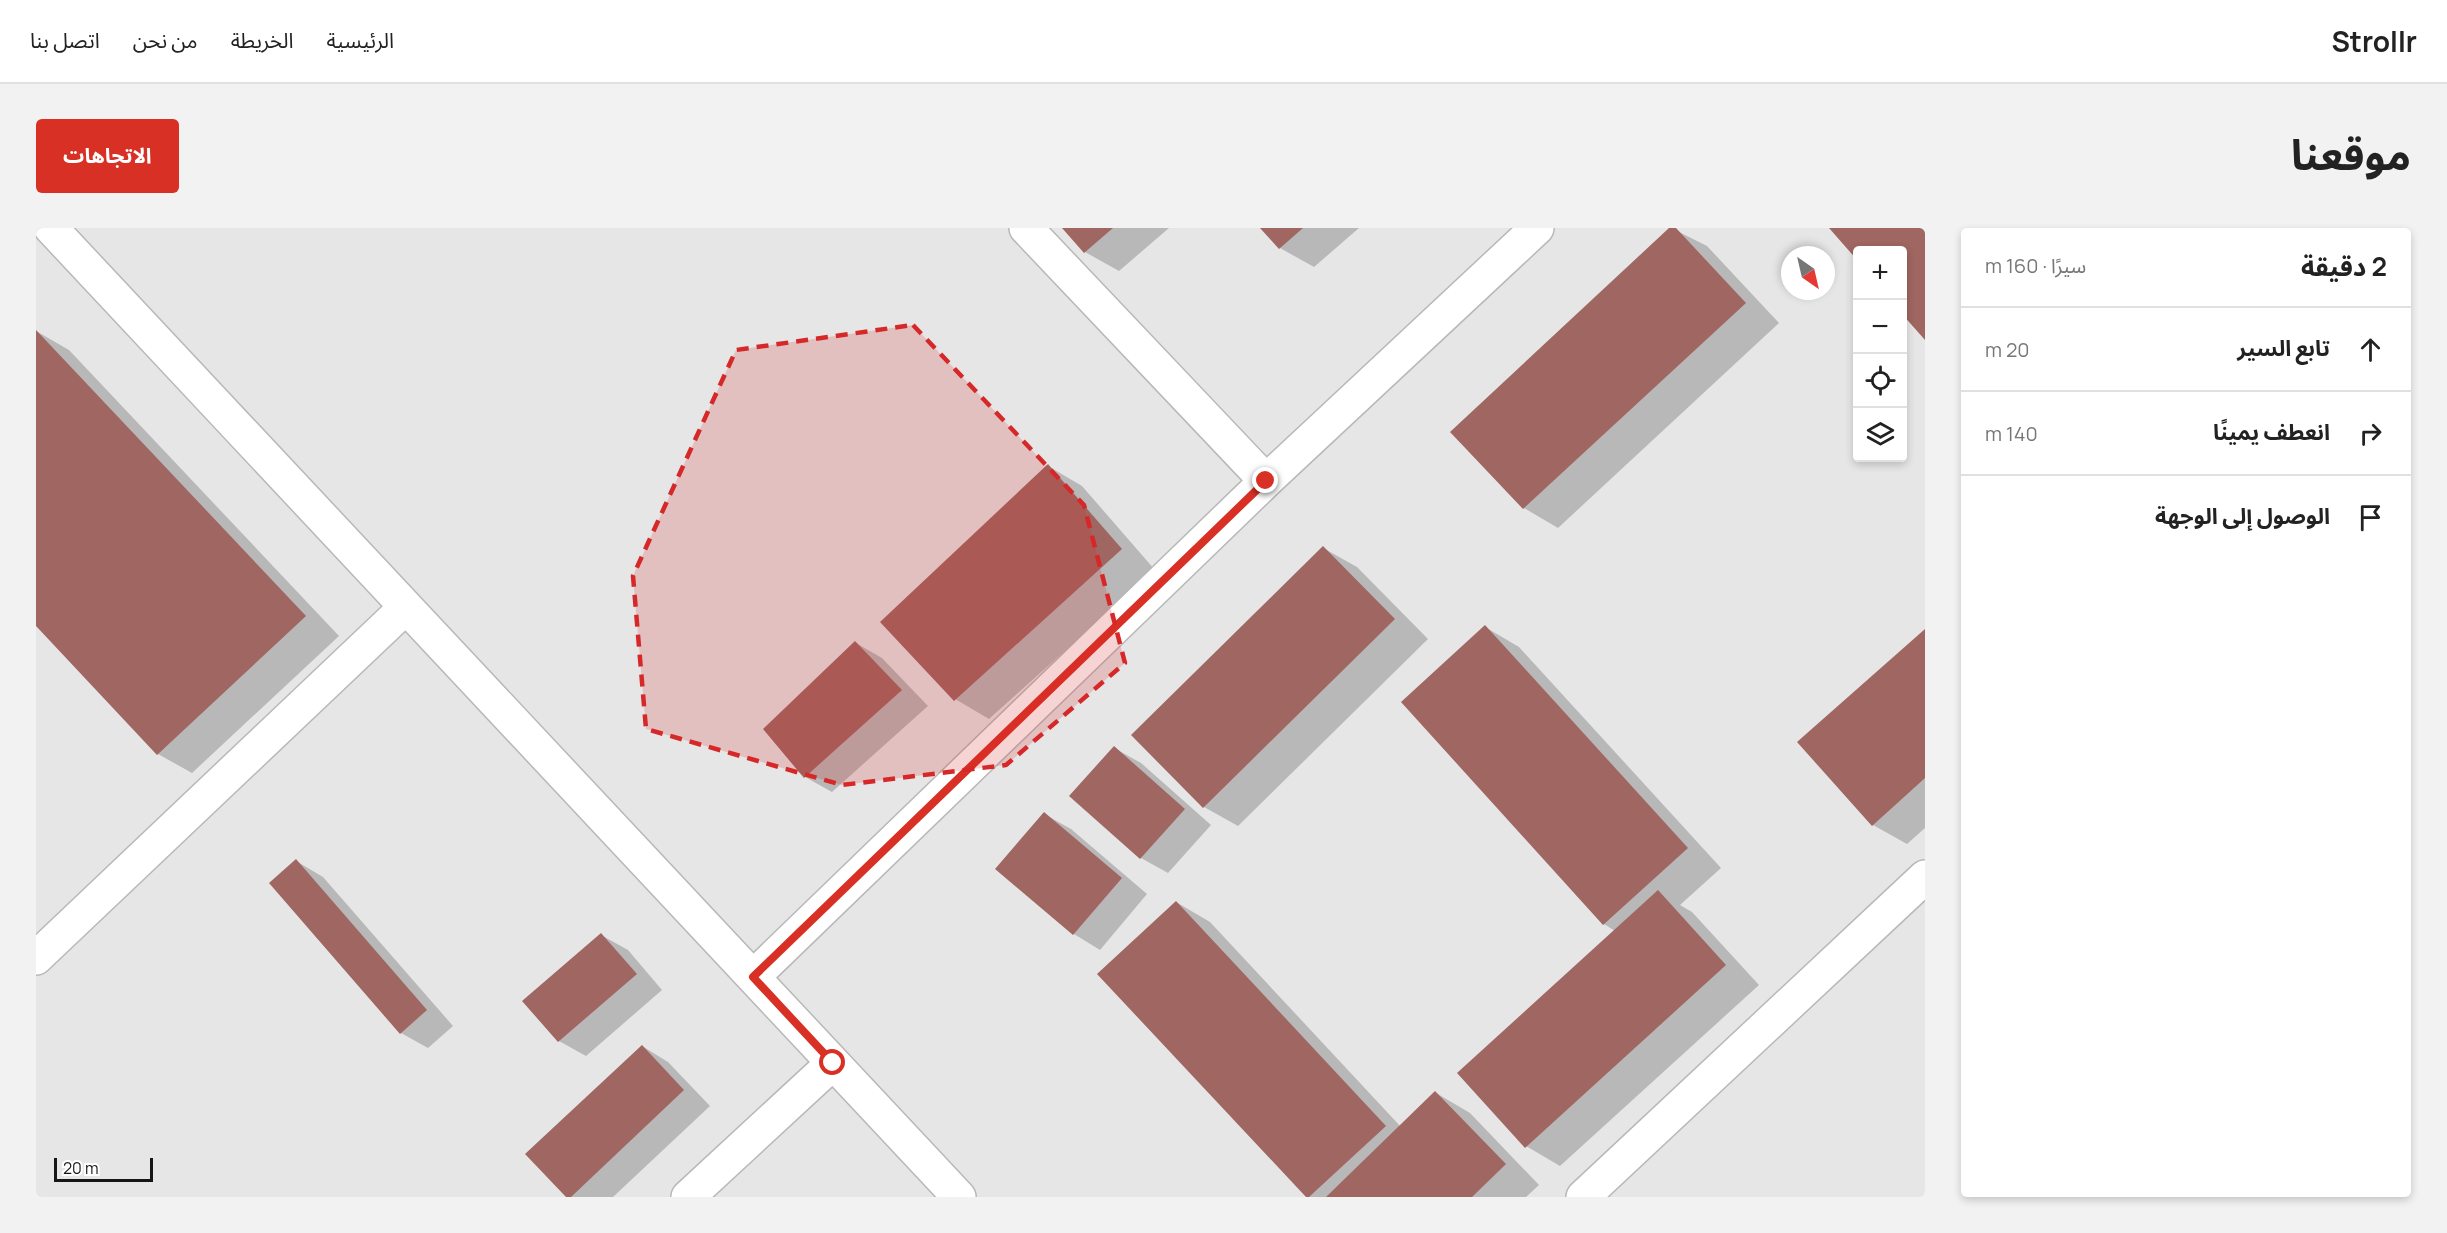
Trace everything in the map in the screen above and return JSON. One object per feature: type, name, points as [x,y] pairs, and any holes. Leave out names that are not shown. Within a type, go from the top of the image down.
[{"type":"lane","points":[[51,228],[959,1197]]},
{"type":"lane","points":[[1026,228],[1266,481]]},
{"type":"lane","points":[[753,977],[1266,481],[1537,228]]},
{"type":"lane","points":[[36,958],[406,607]]},
{"type":"lane","points":[[1583,1197],[1925,877]]},
{"type":"lane","points":[[688,1197],[833,1063]]},
{"type":"highlighted area","points":[[913,325],[1084,505],[1125,663],[1006,765],[842,785],[646,729],[633,576],[736,350]]},
{"type":"building","points":[[1062,228],[1113,228],[1084,253]]},
{"type":"building","points":[[1260,228],[1303,228],[1279,249]]},
{"type":"building","points":[[1669,228],[1676,228],[1746,303],[1523,509],[1450,432]]},
{"type":"building","points":[[1829,228],[1925,228],[1925,340],[1907,320],[1907,246],[1853,246],[1853,255]]},
{"type":"building","points":[[36,330],[306,616],[157,755],[36,626]]},
{"type":"building","points":[[1048,464],[1122,549],[954,701],[880,622]]},
{"type":"building","points":[[1323,546],[1395,619],[1203,808],[1131,735]]},
{"type":"building","points":[[1485,625],[1688,848],[1603,925],[1401,702]]},
{"type":"building","points":[[1925,629],[1925,778],[1872,826],[1797,742]]},
{"type":"building","points":[[855,641],[902,690],[804,778],[763,729]]},
{"type":"building","points":[[1114,746],[1185,809],[1140,859],[1069,796]]},
{"type":"building","points":[[1044,812],[1122,878],[1073,935],[995,869]]},
{"type":"building","points":[[296,859],[427,1010],[400,1034],[269,883]]},
{"type":"building","points":[[1658,890],[1726,965],[1525,1148],[1457,1073]]},
{"type":"building","points":[[1176,901],[1386,1126],[1309,1197],[1306,1197],[1097,974]]},
{"type":"building","points":[[601,933],[637,974],[558,1042],[522,1001]]},
{"type":"building","points":[[642,1045],[684,1090],[571,1197],[566,1197],[525,1154]]},
{"type":"building","points":[[1435,1091],[1506,1164],[1472,1197],[1326,1197]]},
{"type":"route","points":[[833,1063],[753,977],[1266,481]]}]
